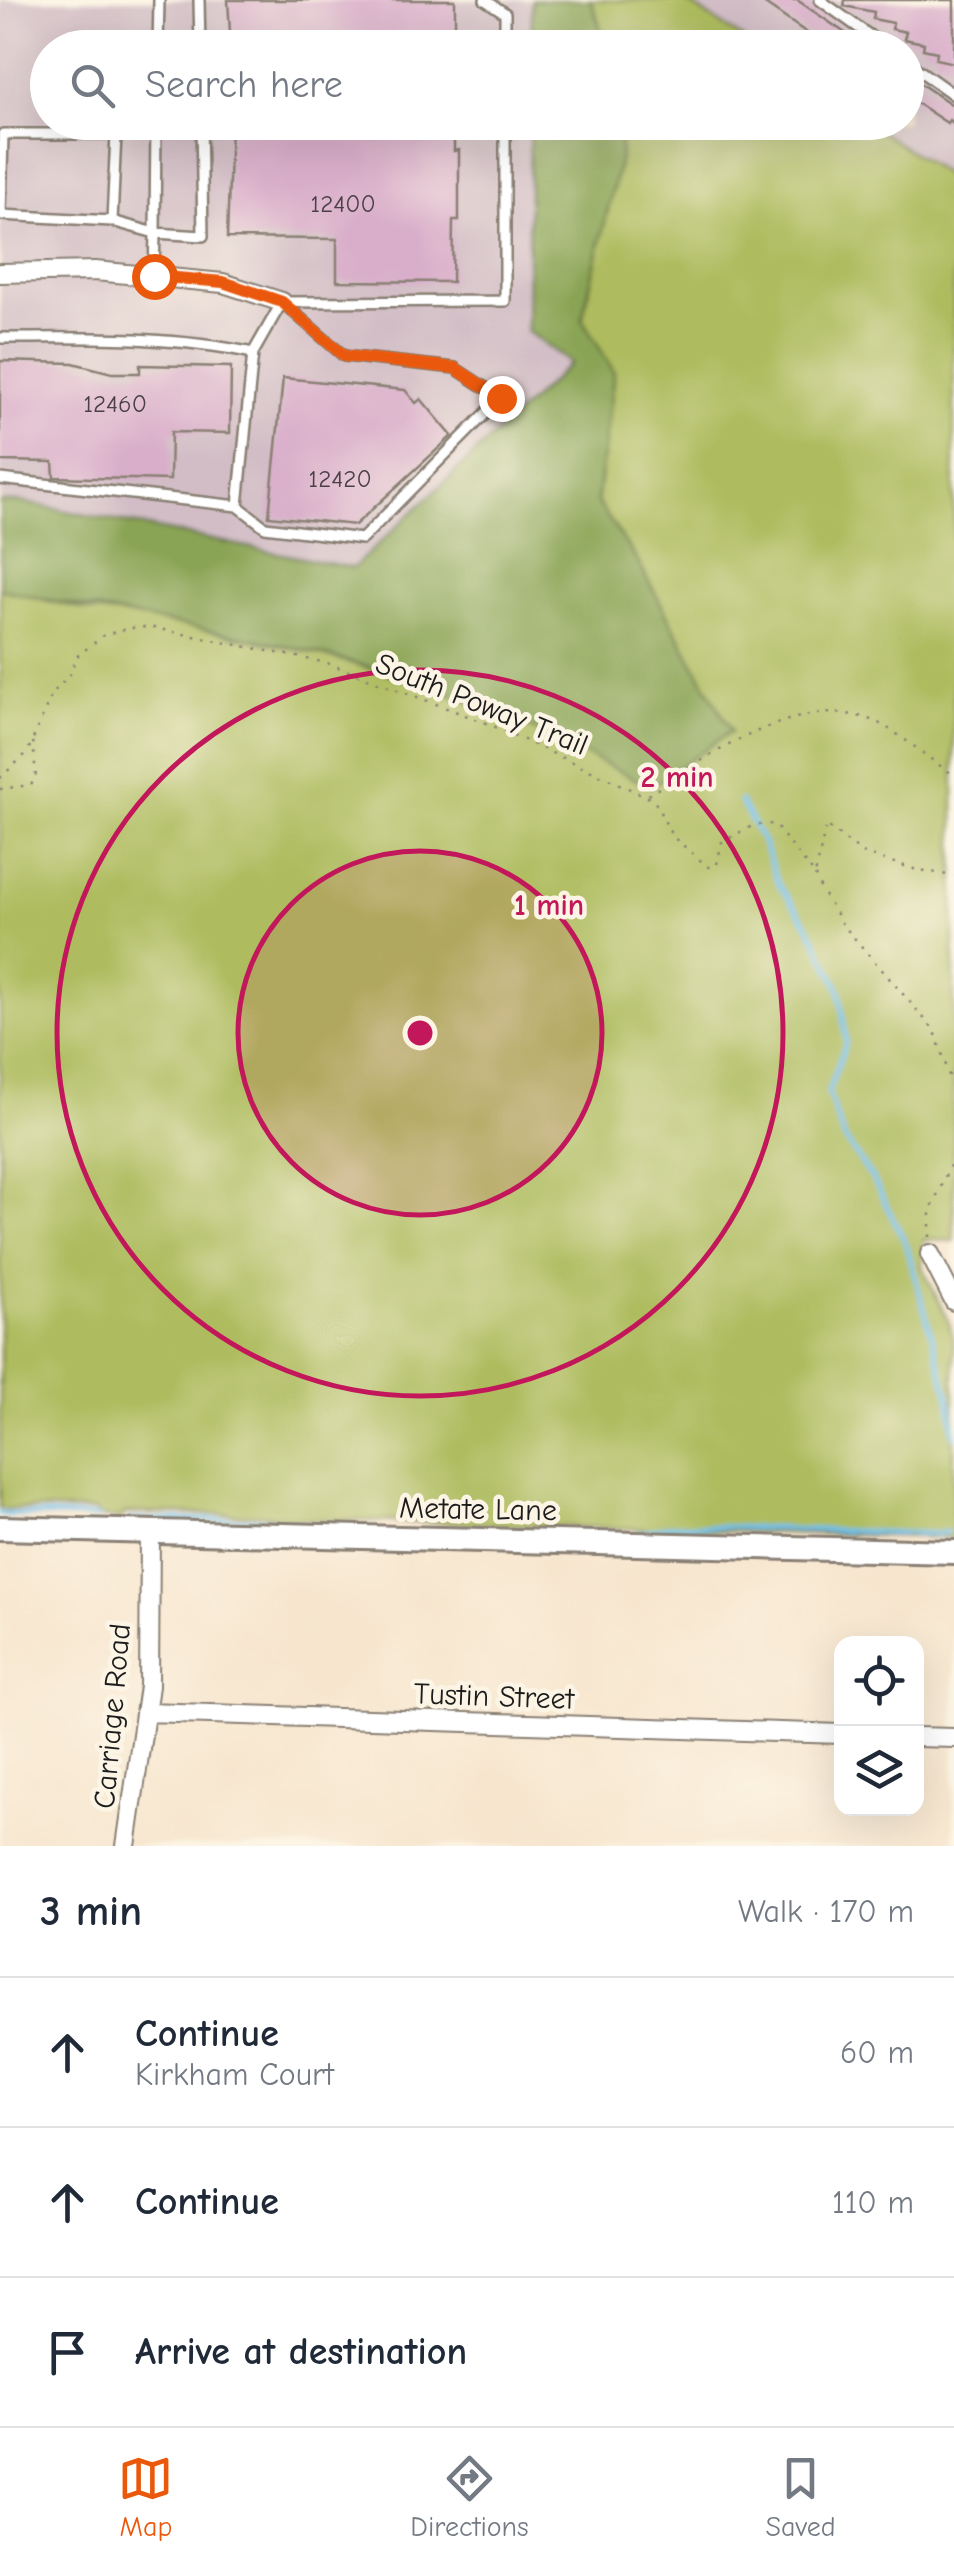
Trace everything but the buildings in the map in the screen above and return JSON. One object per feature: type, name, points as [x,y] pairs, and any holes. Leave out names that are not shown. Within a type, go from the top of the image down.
[{"type":"street","points":[[0,273],[96,271],[223,282],[282,302]]},
{"type":"street","points":[[930,1254],[954,1301]]},
{"type":"street","name":"Metate Lane","points":[[0,1528],[954,1552]]},
{"type":"street","name":"Carriage Road","points":[[126,1846],[148,1686],[150,1531]]},
{"type":"street","name":"Tustin Street","points":[[145,1712],[834,1734]]},
{"type":"street","points":[[924,1737],[954,1738]]},
{"type":"lane","points":[[158,0],[158,30]]},
{"type":"lane","points":[[200,0],[200,30]]},
{"type":"lane","points":[[484,0],[505,13],[505,30]]},
{"type":"lane","points":[[820,0],[862,30]]},
{"type":"lane","points":[[924,74],[954,95]]},
{"type":"lane","points":[[30,134],[4,134],[1,215],[112,221],[154,233],[203,236],[201,140]]},
{"type":"lane","points":[[112,221],[116,140]]},
{"type":"lane","points":[[154,276],[156,140]]},
{"type":"lane","points":[[282,302],[505,301],[505,140]]},
{"type":"lane","points":[[238,506],[254,353],[282,302]]},
{"type":"lane","points":[[0,479],[238,506],[265,527],[362,539],[501,398],[455,368],[344,356],[282,302]]},
{"type":"lane","points":[[0,338],[136,338],[254,353]]},
{"type":"path","name":"South Poway Trail","points":[[2,775],[27,753],[52,694],[70,674],[76,656],[104,636],[148,627],[327,663],[488,724],[646,796]]},
{"type":"path","points":[[646,796],[716,751],[768,725],[836,712],[882,725],[954,775]]},
{"type":"path","points":[[0,789],[31,785],[36,777],[33,738]]},
{"type":"path","points":[[646,796],[654,800],[672,836],[708,866],[717,864],[722,842],[754,825],[774,824],[815,875],[843,924],[935,1031],[954,1090]]},
{"type":"path","points":[[815,875],[826,825],[862,853],[954,876]]},
{"type":"path","points":[[930,1254],[930,1212],[954,1156],[954,1128]]},
{"type":"shaded area","points":[[0,0],[532,0],[531,30],[30,30],[30,140],[530,140],[527,331],[572,362],[275,641],[0,567]]},
{"type":"shaded area","points":[[684,0],[954,0],[954,180],[893,140],[924,140],[924,30],[729,30]]},
{"type":"green space","points":[[532,0],[591,0],[601,30],[531,30]]},
{"type":"green space","points":[[591,0],[684,0],[729,30],[601,30]]},
{"type":"green space","points":[[530,140],[619,140],[621,154],[582,319],[614,372],[597,502],[636,559],[731,731],[651,787],[497,713],[352,662],[0,589],[0,502],[21,502],[353,568],[571,363],[527,331]]},
{"type":"green space","points":[[619,140],[893,140],[954,180],[954,1241],[924,1240],[922,1266],[950,1325],[954,1345],[954,1538],[262,1515],[125,1513],[121,1519],[99,1517],[96,1511],[0,1509],[0,589],[90,611],[155,618],[322,655],[401,677],[512,717],[731,731],[636,559],[597,502],[614,372],[582,320],[621,154]]},
{"type":"waterway","points":[[740,801],[763,842],[778,884],[810,928],[840,990],[846,1042],[828,1092],[843,1136],[875,1183],[906,1244],[949,1397],[954,1436]]},
{"type":"waterway","points":[[0,1514],[99,1517]]},
{"type":"waterway","points":[[130,1520],[270,1520],[301,1525]]},
{"type":"waterway","points":[[637,1534],[673,1525],[947,1532]]},
{"type":"route","points":[[154,276],[223,282],[282,302],[344,356],[455,368],[501,398]]}]
